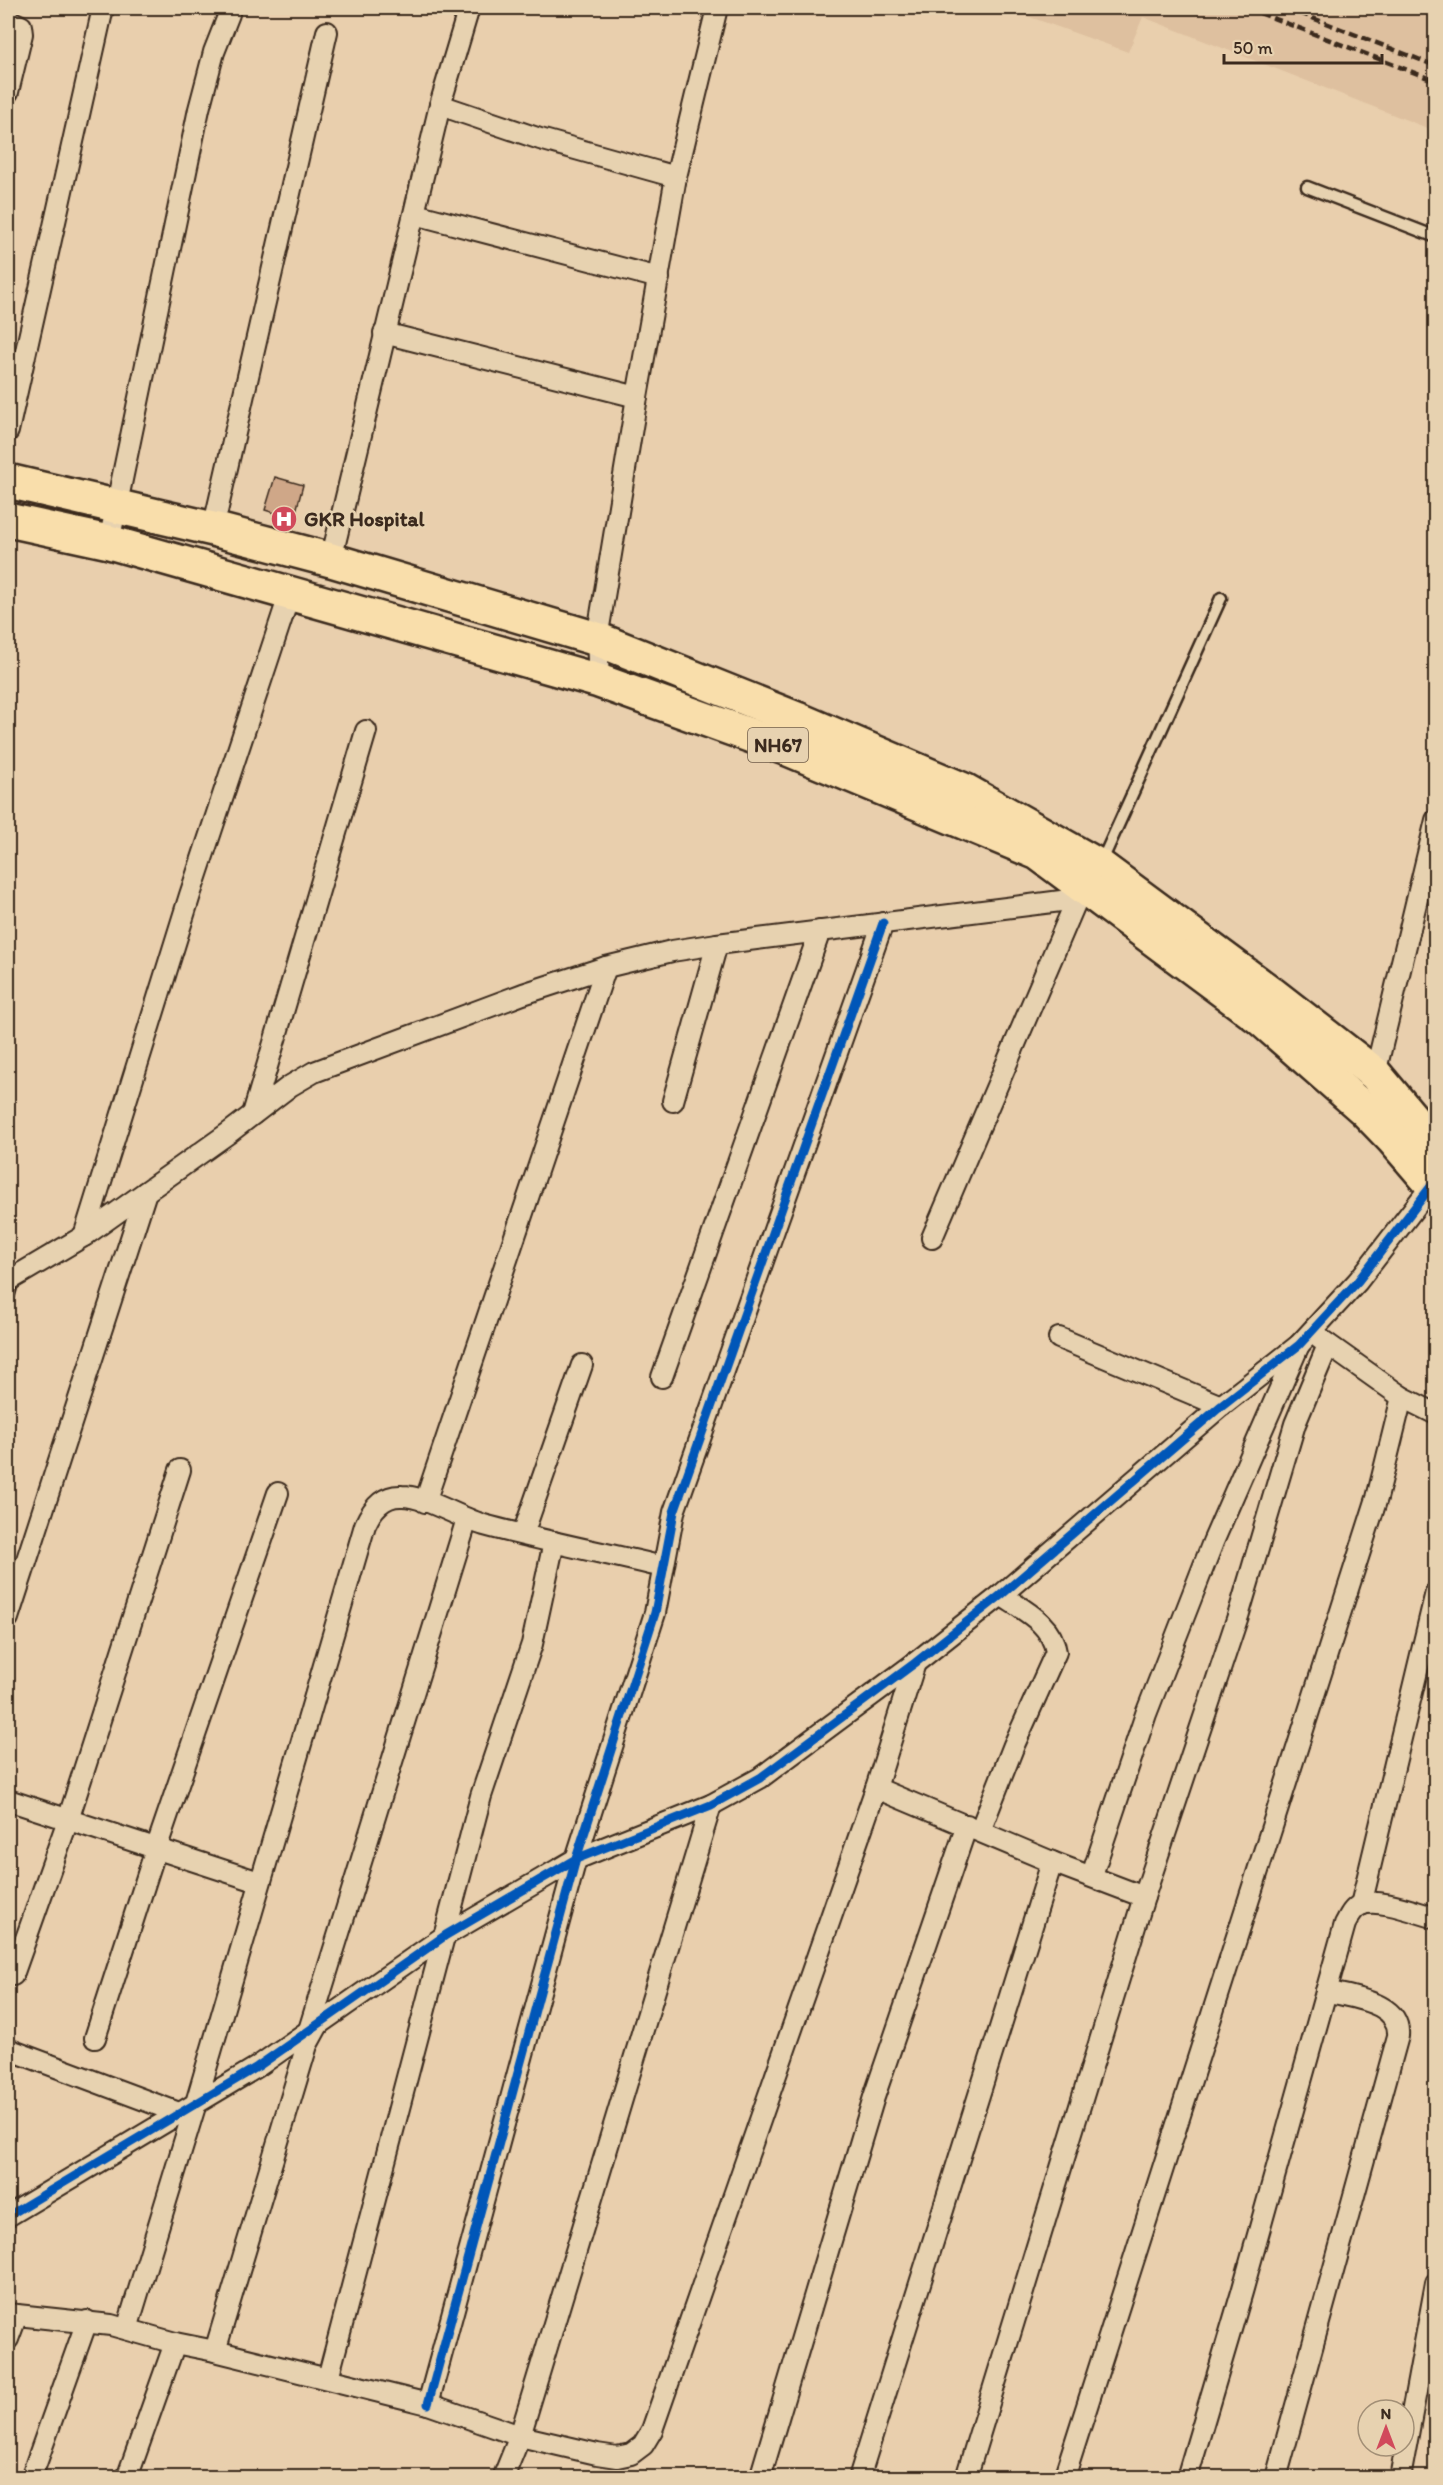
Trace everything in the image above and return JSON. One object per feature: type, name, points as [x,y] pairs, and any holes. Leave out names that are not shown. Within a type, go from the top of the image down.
[{"type":"highway","name":"NH67","points":[[8,481],[213,529],[331,560],[597,639],[797,719],[966,791],[1260,1018],[1365,1110],[1434,1184]]},
{"type":"highway","name":"NH67","points":[[8,520],[109,542],[599,681],[788,749],[1038,853],[1272,994],[1375,1074],[1436,1147]]},
{"type":"street","points":[[8,431],[103,8]]},
{"type":"street","points":[[331,560],[440,105],[470,8]]},
{"type":"street","points":[[599,681],[597,639],[637,397],[676,177],[717,8]]},
{"type":"street","points":[[109,542],[199,109],[214,52],[229,14]]},
{"type":"street","points":[[8,20],[21,26],[22,34],[8,92]]},
{"type":"street","points":[[213,529],[327,32]]},
{"type":"street","points":[[440,105],[540,139],[676,177]]},
{"type":"street","points":[[415,214],[659,278]]},
{"type":"street","points":[[384,333],[637,397]]},
{"type":"street","points":[[84,1236],[190,895],[290,593]]},
{"type":"street","points":[[253,1114],[366,731]]},
{"type":"street","points":[[1375,1074],[1436,820]]},
{"type":"street","points":[[11,1279],[84,1236],[290,1086],[314,1072],[523,994],[606,967],[672,951],[883,923],[1088,884]]},
{"type":"street","points":[[932,1238],[1088,884]]},
{"type":"street","points":[[428,2404],[576,1859],[655,1613],[674,1512],[883,923]]},
{"type":"street","points":[[662,1377],[820,931]]},
{"type":"street","points":[[673,1101],[717,944]]},
{"type":"street","points":[[425,1502],[606,967]]},
{"type":"street","points":[[8,2216],[257,2067],[446,1935],[576,1859],[711,1804],[760,1778],[915,1663],[1000,1595],[1221,1406],[1305,1339],[1358,1281],[1434,1184]]},
{"type":"street","points":[[8,1618],[146,1192]]},
{"type":"street","points":[[1059,1338],[1221,1406]]},
{"type":"street","points":[[1305,1339],[1328,1345],[1402,1397],[1436,1414]]},
{"type":"street","points":[[1092,1875],[1146,1714],[1224,1515],[1305,1339]]},
{"type":"street","points":[[966,2478],[1144,1897],[1239,1613],[1295,1424],[1328,1345]]},
{"type":"street","points":[[523,1534],[582,1365]]},
{"type":"street","points":[[1064,2478],[1377,1498],[1402,1397]]},
{"type":"street","points":[[13,1975],[68,1821],[180,1470]]},
{"type":"street","points":[[95,2038],[156,1849],[279,1493]]},
{"type":"street","points":[[127,2329],[196,2103],[365,1525],[372,1510],[385,1499],[400,1495],[425,1502],[467,1519],[663,1567]]},
{"type":"street","points":[[215,2350],[467,1519]]},
{"type":"street","points":[[328,2378],[490,1765],[532,1644],[554,1542]]},
{"type":"street","points":[[1361,1905],[1436,1592]]},
{"type":"street","points":[[760,2478],[874,2097],[974,1828],[1056,1652],[1054,1640],[1048,1629],[1037,1619],[1000,1595]]},
{"type":"street","points":[[8,2339],[12,2314],[87,2321],[127,2329],[175,2343],[215,2350],[428,2404],[520,2436],[617,2457],[631,2454],[643,2445],[652,2430],[876,1788],[915,1663]]},
{"type":"street","points":[[876,1788],[1052,1862],[1092,1875],[1144,1897]]},
{"type":"street","points":[[8,1800],[259,1882]]},
{"type":"street","points":[[504,2478],[520,2436],[711,1804]]},
{"type":"street","points":[[859,2478],[1052,1862]]},
{"type":"street","points":[[1186,2478],[1242,2292],[1345,1924],[1352,1911],[1361,1905],[1375,1903],[1436,1918]]},
{"type":"street","points":[[1276,2478],[1398,2029],[1392,2014],[1384,2008],[1326,1991]]},
{"type":"street","points":[[8,2049],[179,2113]]},
{"type":"street","points":[[1400,2478],[1436,2283]]},
{"type":"street","points":[[31,2478],[87,2321]]},
{"type":"street","points":[[127,2478],[175,2343]]},
{"type":"lane","points":[[1307,186],[1436,237]]},
{"type":"lane","points":[[1088,884],[1221,598]]},
{"type":"lane","points":[[8,1297],[11,1279]]},
{"type":"shaded area","points":[[1005,8],[1435,8],[1435,131],[1143,17],[1128,52]]},
{"type":"building","points":[[275,477],[303,485],[294,519],[265,510]]},
{"type":"railway","points":[[1247,8],[1436,81]]},
{"type":"railway","points":[[1287,8],[1436,66]]},
{"type":"cycle path","points":[[428,2404],[576,1859],[655,1613],[674,1512],[883,923]]},
{"type":"cycle path","points":[[8,2216],[257,2067],[446,1935],[576,1859],[711,1805],[760,1778],[915,1663],[1001,1595],[1221,1406],[1299,1345],[1358,1281],[1436,1180]]},
{"type":"place","name":"GKR Hospital","points":[[284,519]]}]
